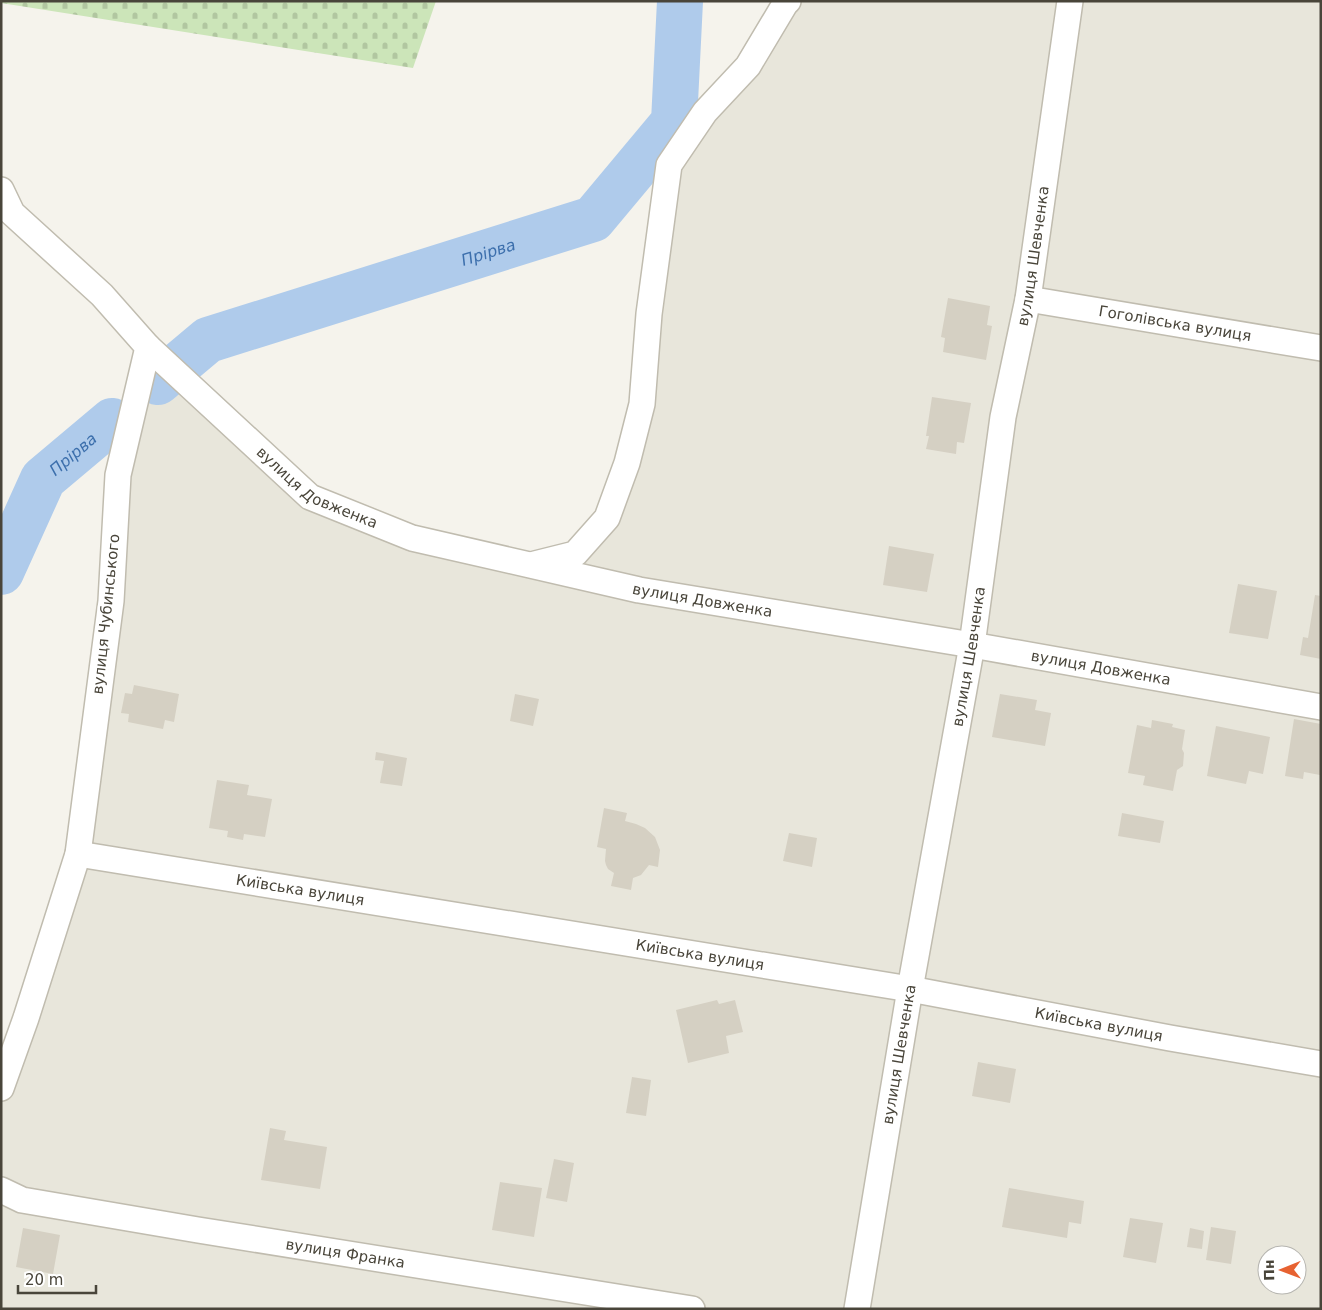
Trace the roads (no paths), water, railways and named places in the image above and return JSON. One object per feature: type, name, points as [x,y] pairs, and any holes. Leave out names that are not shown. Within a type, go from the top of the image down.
[{"type":"street","points":[[530,566],[575,554],[607,518],[626,463],[642,404],[649,314],[669,165],[705,112],[748,66],[788,1]]},
{"type":"street","name":"вулиця Шевченка","points":[[857,1309],[910,989],[972,645],[1003,417],[1028,299],[1070,1]]},
{"type":"street","points":[[1,190],[12,213],[102,295],[148,347]]},
{"type":"street","name":"Гоголівська вулиця","points":[[1028,299],[1321,348]]},
{"type":"street","name":"вулиця Довженка","points":[[148,347],[310,497],[412,538],[639,590],[972,645],[1321,707]]},
{"type":"street","name":"вулиця Чубинського","points":[[1,1088],[26,1018],[78,854],[111,600],[118,475],[148,347]]},
{"type":"street","name":"Київська вулиця","points":[[78,854],[910,989],[1170,1038],[1321,1064]]},
{"type":"street","name":"вулиця Франка","points":[[1,1190],[31,1202],[692,1309]]},
{"type":"waterway","name":"Прірва","points":[[158,382],[208,340],[593,219],[674,122],[680,1]]},
{"type":"waterway","name":"Прірва","points":[[1,572],[43,479],[112,421]]}]
